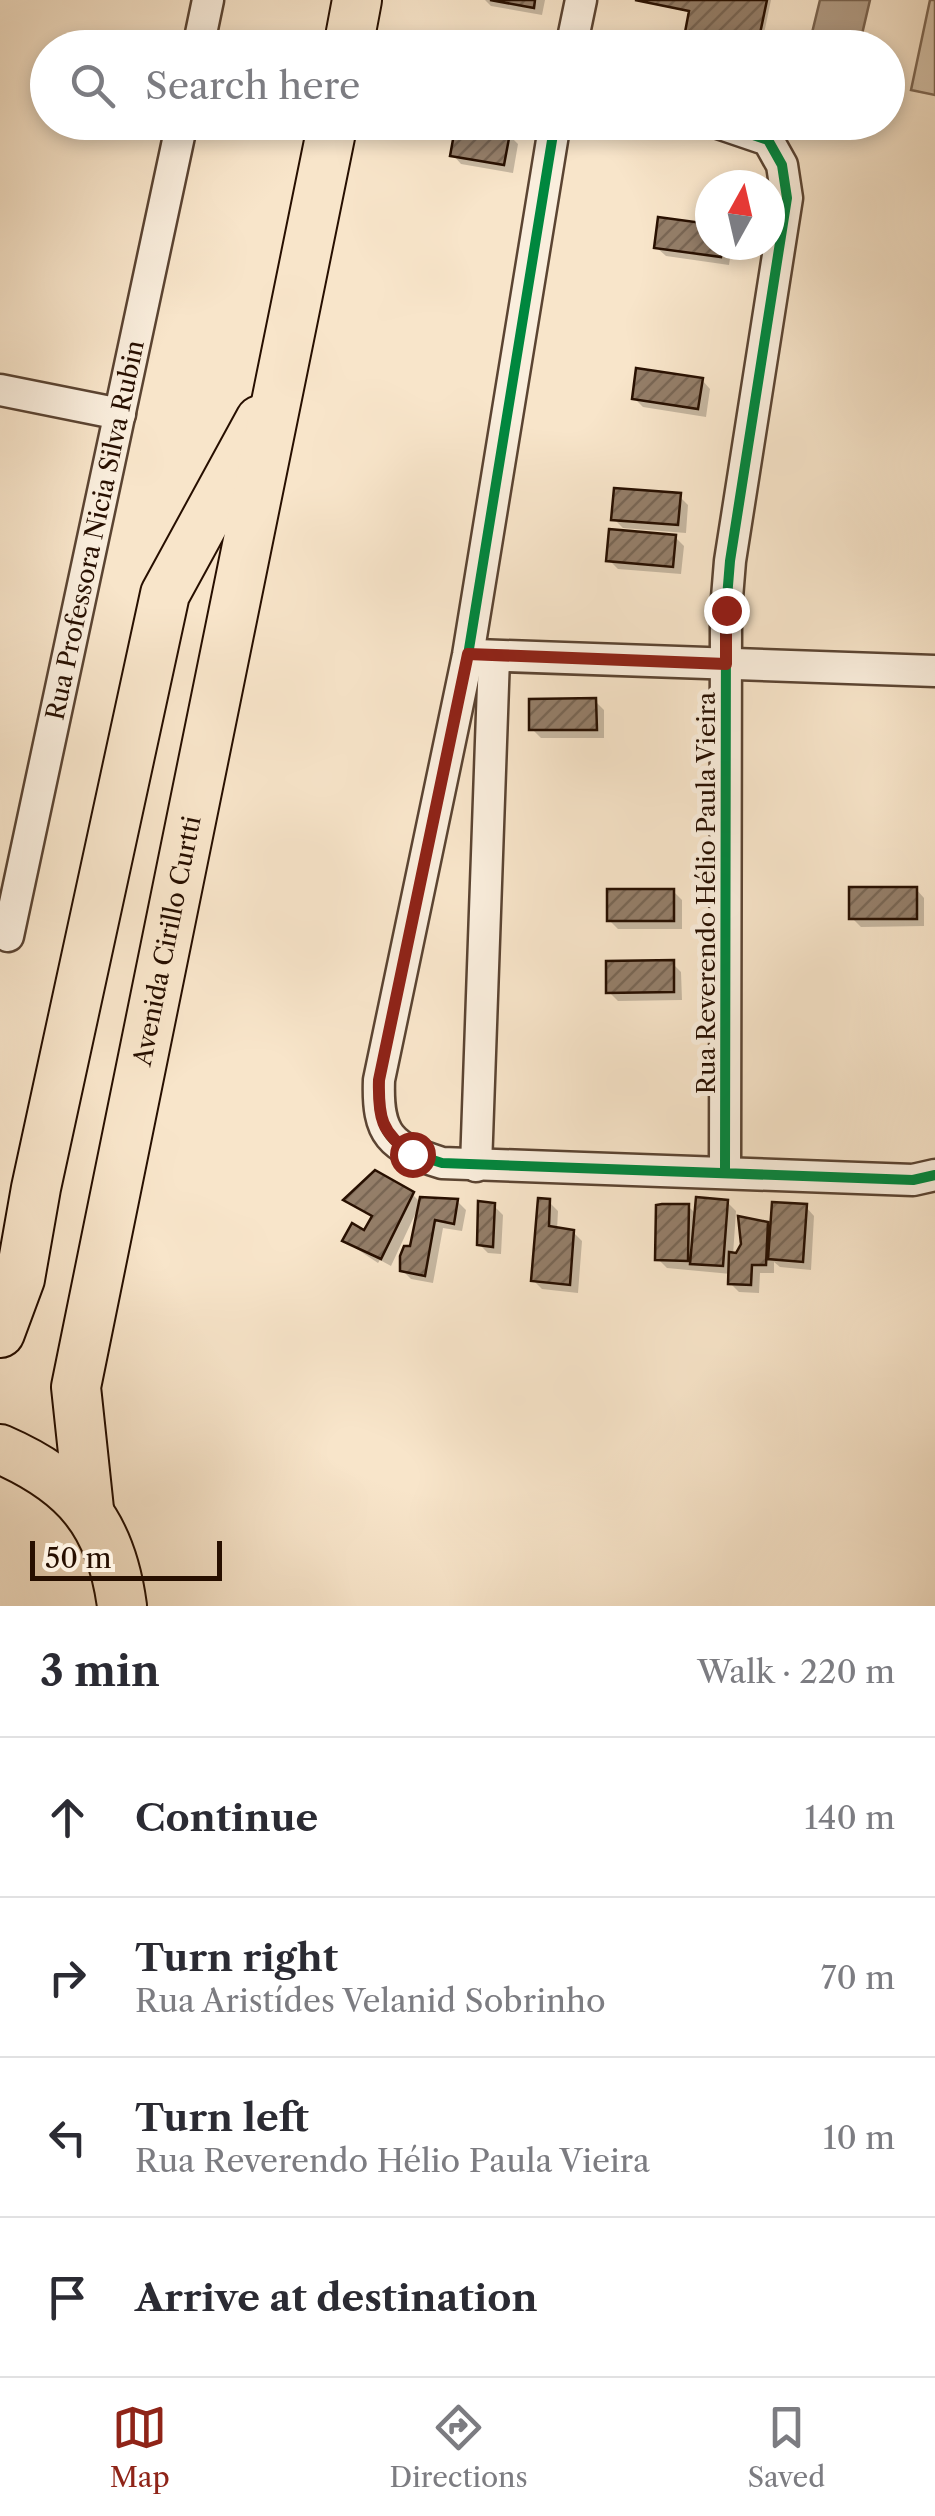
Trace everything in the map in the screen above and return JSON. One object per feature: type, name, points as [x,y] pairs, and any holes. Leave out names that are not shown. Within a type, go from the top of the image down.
[{"type":"main road","points":[[351,30],[357,0]]},
{"type":"main road","name":"Avenida Cirillo Curtti","points":[[89,1510],[76,1387],[329,140]]},
{"type":"main road","name":"Avenida Cirillo Curtti","points":[[0,1333],[20,1279],[36,1188],[165,594],[283,377]]},
{"type":"main road","points":[[0,1449],[45,1469],[89,1510],[116,1562],[122,1606]]},
{"type":"street","points":[[202,30],[208,0]]},
{"type":"street","points":[[575,30],[581,0]]},
{"type":"street","name":"Rua Professora Nicia Silva Rubin","points":[[8,936],[178,140]]},
{"type":"street","points":[[553,140],[481,656],[379,1080],[378,1118],[391,1140],[412,1154],[442,1163],[913,1180],[935,1175]]},
{"type":"street","name":"Rua Reverendo Hélio Paula Vieira","points":[[725,1172],[726,664],[730,561],[787,198],[782,164],[768,140]]},
{"type":"street","points":[[0,390],[120,414]]},
{"type":"street","points":[[481,656],[935,671]]},
{"type":"street","points":[[476,1166],[481,656]]},
{"type":"shaded area","points":[[820,0],[870,0],[863,30],[813,30]]},
{"type":"shaded area","points":[[930,0],[935,0],[935,95],[911,90]]},
{"type":"building","points":[[490,0],[535,0],[534,8]]},
{"type":"building","points":[[635,0],[767,0],[761,30],[685,30],[689,11]]},
{"type":"building","points":[[453,140],[509,140],[504,165],[450,156]]},
{"type":"building","points":[[658,217],[695,222],[695,254],[654,248]]},
{"type":"building","points":[[636,368],[703,378],[698,409],[632,399]]},
{"type":"building","points":[[614,488],[681,493],[678,525],[611,520]]},
{"type":"building","points":[[609,529],[676,535],[673,567],[606,561]]},
{"type":"building","points":[[596,698],[597,730],[529,730],[529,699]]},
{"type":"building","points":[[849,887],[917,887],[917,919],[849,919]]},
{"type":"building","points":[[607,889],[674,889],[674,921],[607,921]]},
{"type":"building","points":[[674,960],[674,992],[606,993],[606,961]]},
{"type":"building","points":[[375,1170],[414,1192],[381,1259],[342,1241],[352,1223],[364,1230],[372,1216],[343,1200]]},
{"type":"building","points":[[420,1197],[458,1199],[454,1224],[435,1220],[425,1276],[400,1271],[400,1256],[404,1246],[410,1246]]},
{"type":"building","points":[[696,1197],[728,1200],[723,1266],[690,1264]]},
{"type":"building","points":[[538,1198],[550,1199],[549,1226],[574,1230],[570,1285],[531,1281]]},
{"type":"building","points":[[478,1201],[495,1203],[493,1247],[477,1245]]},
{"type":"building","points":[[772,1202],[807,1204],[803,1262],[768,1259]]},
{"type":"building","points":[[689,1204],[688,1261],[655,1260],[656,1205]]},
{"type":"building","points":[[738,1216],[768,1222],[766,1265],[752,1265],[751,1285],[728,1284],[729,1252],[736,1253],[741,1244]]},
{"type":"cycle path","points":[[552,140],[468,655],[379,1080],[384,1126],[399,1144],[442,1163],[913,1180],[935,1175]]},
{"type":"cycle path","points":[[725,1172],[726,610],[730,561],[787,198],[782,165],[768,140]]},
{"type":"route","points":[[412,1154],[391,1140],[378,1118],[379,1080],[468,654],[726,664],[726,610]]}]
